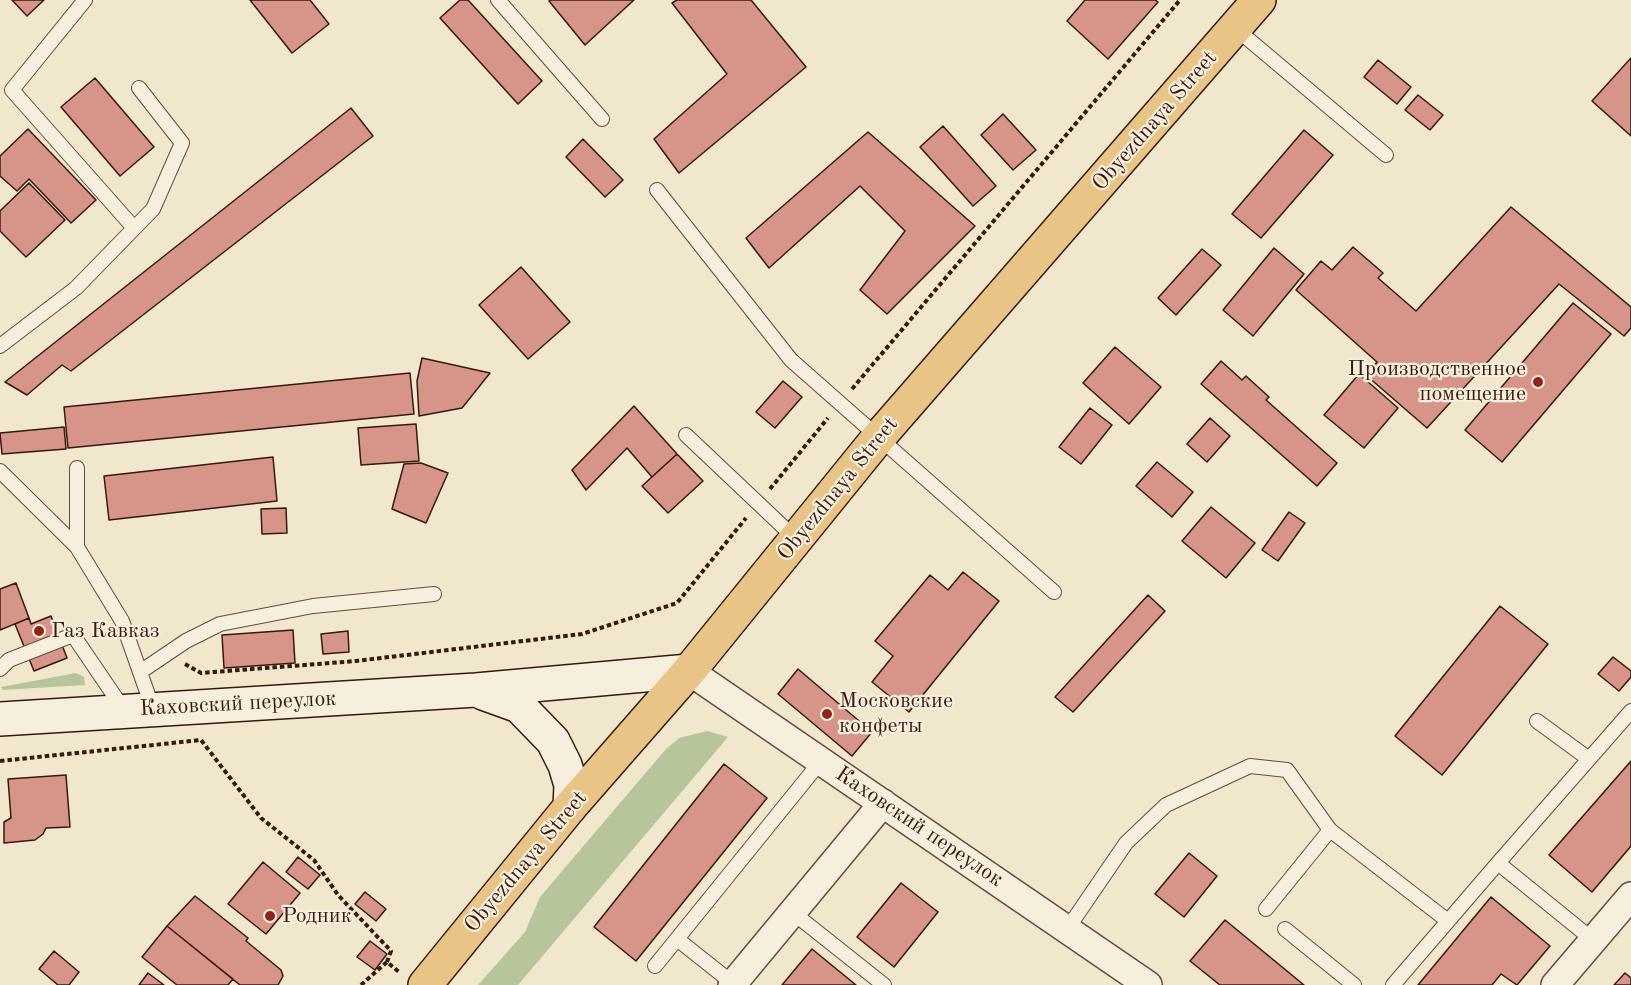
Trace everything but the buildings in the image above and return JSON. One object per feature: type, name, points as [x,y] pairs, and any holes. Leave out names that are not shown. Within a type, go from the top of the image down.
[{"type":"main road","name":"Obyezdnaya Street","points":[[413,979],[570,807],[689,671],[878,438],[1259,0]]},
{"type":"main road","name":"Каховский переулок","points":[[0,718],[476,690],[689,671]]},
{"type":"main road","points":[[476,690],[519,706],[553,741],[565,765],[571,785],[570,807]]},
{"type":"street","name":"Каховский переулок","points":[[689,671],[1068,928],[1148,985]]},
{"type":"street","points":[[733,985],[883,803]]},
{"type":"street","points":[[1555,985],[1631,896]]},
{"type":"lane","points":[[85,0],[12,90],[134,228]]},
{"type":"lane","points":[[498,0],[602,118]]},
{"type":"lane","points":[[1235,28],[1386,155]]},
{"type":"lane","points":[[0,346],[76,288],[153,209],[182,143],[139,88]]},
{"type":"lane","points":[[657,190],[791,360],[1054,592]]},
{"type":"lane","points":[[686,435],[796,539]]},
{"type":"lane","points":[[76,468],[76,547]]},
{"type":"lane","points":[[0,471],[76,547],[122,621],[140,672],[138,710]]},
{"type":"lane","points":[[140,672],[220,624],[313,606],[434,594]]},
{"type":"lane","points":[[0,669],[9,660],[74,635],[138,710]]},
{"type":"lane","points":[[1393,985],[1631,711]]},
{"type":"lane","points":[[1537,721],[1589,759]]},
{"type":"lane","points":[[655,966],[821,761]]},
{"type":"lane","points":[[1068,928],[1126,843],[1166,805],[1250,766],[1287,770],[1329,830],[1448,921]]},
{"type":"lane","points":[[1266,909],[1329,830]]},
{"type":"lane","points":[[1498,863],[1593,940]]},
{"type":"lane","points":[[792,912],[884,985]]},
{"type":"lane","points":[[1285,929],[1354,985]]},
{"type":"lane","points":[[677,939],[733,985]]},
{"type":"path","points":[[167,654],[201,673],[356,661],[582,634],[677,603],[840,404],[1180,0]]},
{"type":"path","points":[[0,761],[201,740],[261,818],[314,860],[338,895],[391,951],[387,962],[361,985]]},
{"type":"path","points":[[387,962],[413,979]]},
{"type":"green space","points":[[76,673],[84,677],[85,685],[3,690],[1,687]]},
{"type":"green space","points":[[707,731],[728,737],[518,985],[478,985],[525,932],[540,897],[666,749],[679,738]]},
{"type":"place","name":"Производственное помещение","points":[[1538,382]]},
{"type":"place","name":"Газ Кавказ","points":[[39,631]]},
{"type":"place","name":"Московские конфеты","points":[[827,714]]},
{"type":"place","name":"Родник","points":[[270,916]]}]
